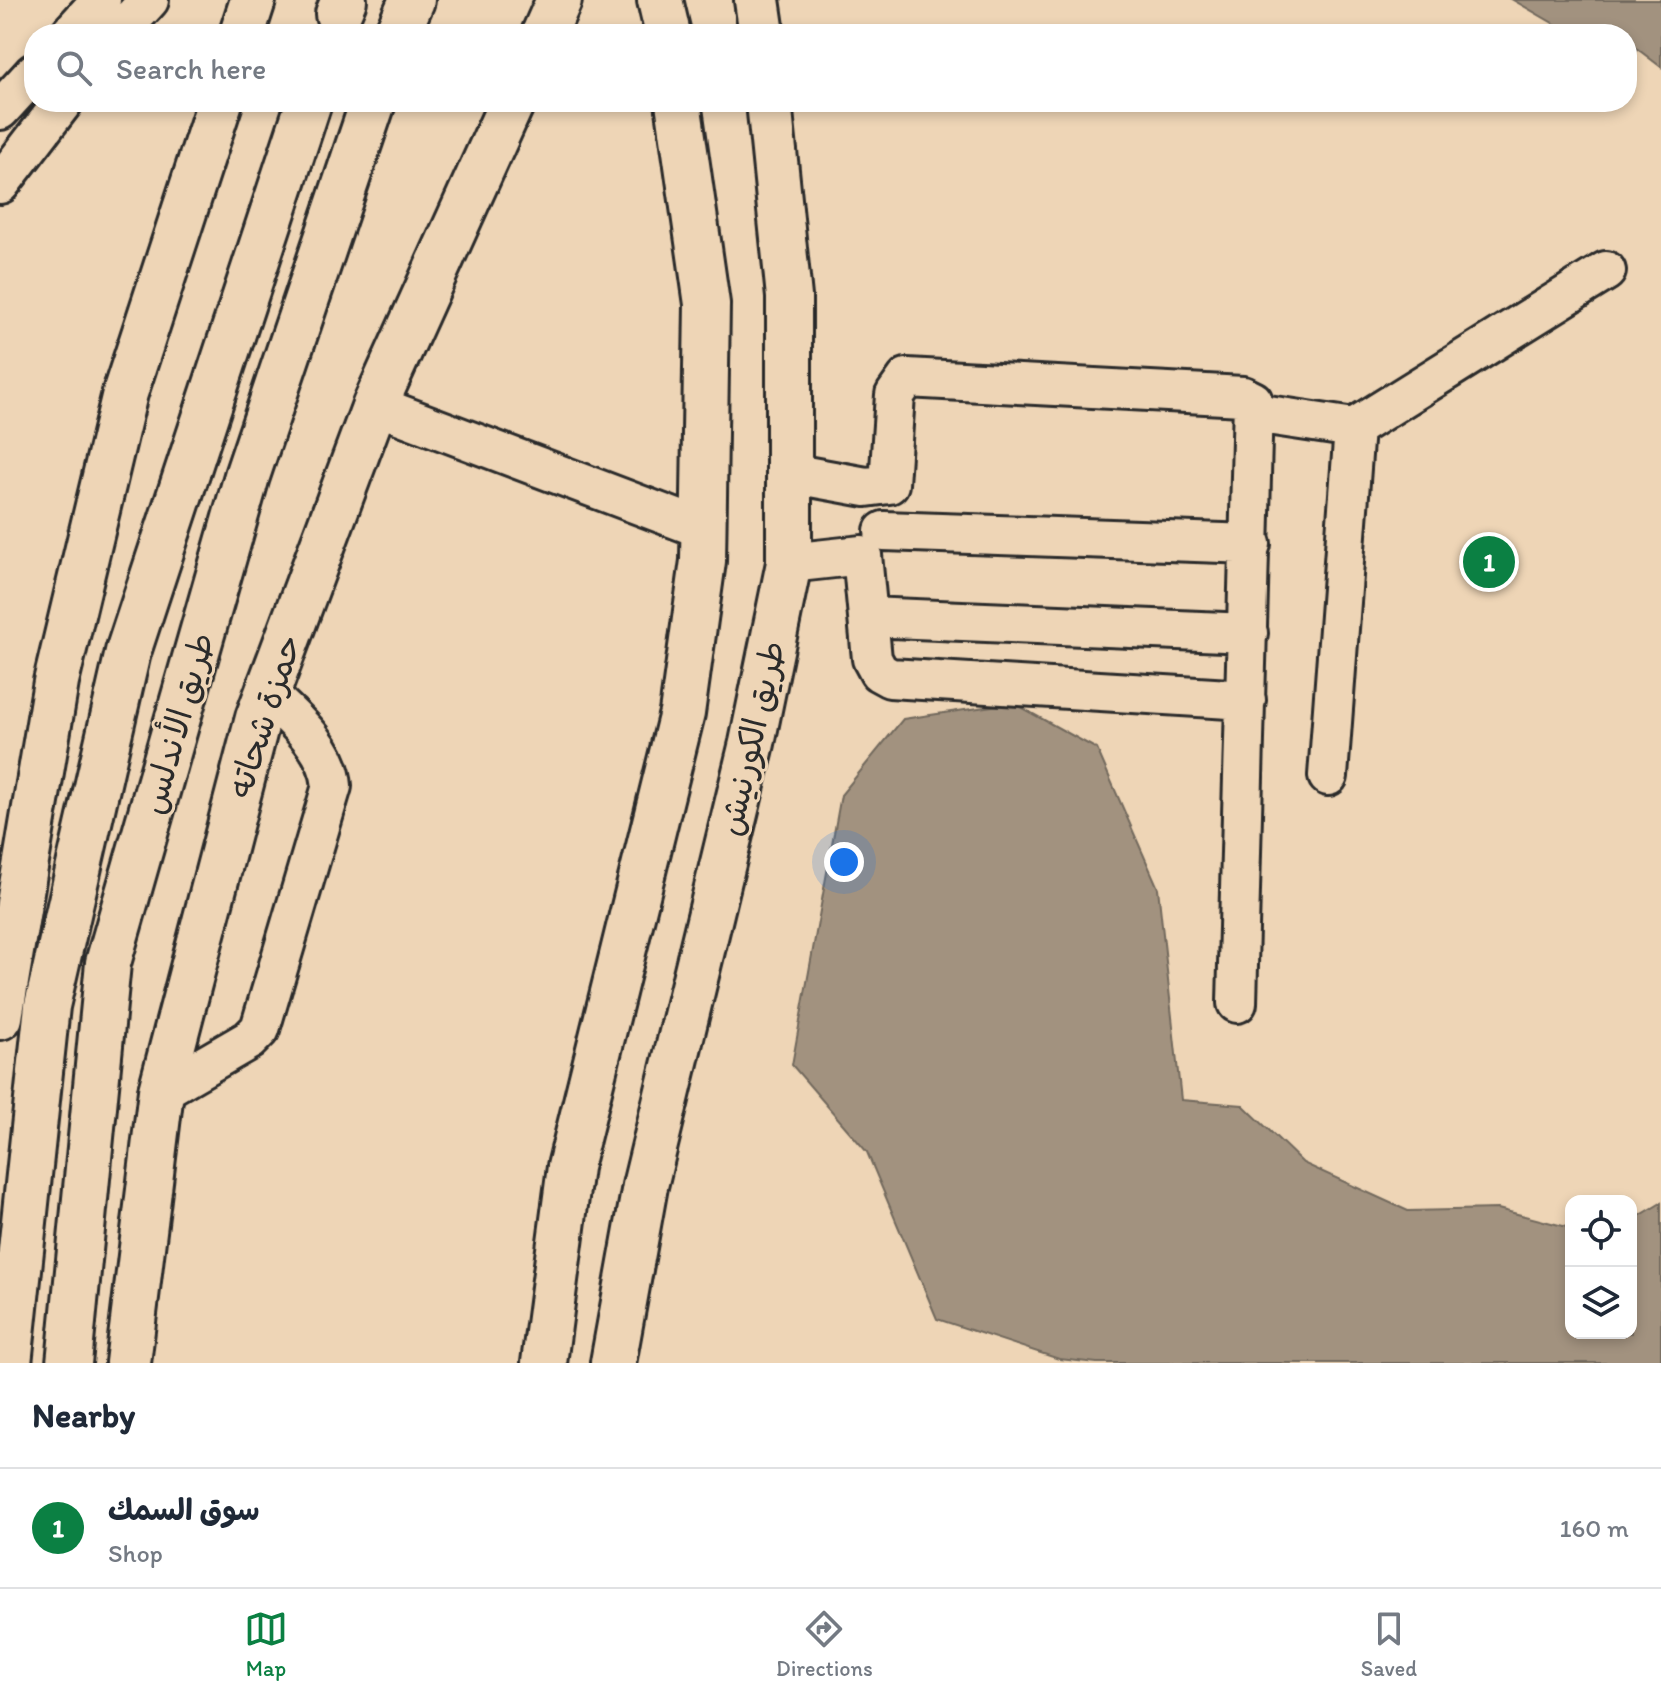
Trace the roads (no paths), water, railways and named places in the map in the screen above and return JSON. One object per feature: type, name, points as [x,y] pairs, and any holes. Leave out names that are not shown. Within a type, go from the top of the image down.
[{"type":"main road","points":[[245,24],[253,0]]},
{"type":"main road","points":[[401,24],[412,0]]},
{"type":"main road","points":[[548,24],[559,0]]},
{"type":"main road","points":[[660,0],[666,24]]},
{"type":"main road","points":[[757,0],[761,24]]},
{"type":"main road","points":[[0,1017],[56,682],[125,393],[217,112]]},
{"type":"main road","name":"طريق الأندلس","points":[[9,1363],[47,1006],[128,652],[306,112]]},
{"type":"main road","name":"طريق الأندلس","points":[[69,1363],[108,963],[247,476],[370,112]]},
{"type":"main road","name":"حمزة شحاته","points":[[128,1363],[161,1091],[258,718],[375,405],[507,112]]},
{"type":"main road","points":[[544,1363],[570,1167],[682,713],[703,561],[707,304],[679,112]]},
{"type":"main road","name":"طريق الكورنيش","points":[[613,1363],[645,1186],[752,743],[789,563],[789,297],[770,112]]},
{"type":"street","points":[[79,24],[101,0]]},
{"type":"street","points":[[127,24],[149,0]]},
{"type":"street","points":[[0,110],[24,84]]},
{"type":"street","points":[[0,184],[55,112]]},
{"type":"street","points":[[1254,413],[1354,428],[1606,271]]},
{"type":"street","points":[[789,473],[866,487],[889,484],[895,395],[907,378],[1243,396],[1253,401],[1237,1003]]},
{"type":"street","points":[[375,405],[703,529]]},
{"type":"street","points":[[1328,776],[1354,428]]},
{"type":"street","points":[[884,531],[1251,544]]},
{"type":"street","points":[[789,563],[862,555],[872,659],[879,672],[890,678],[1246,700]]},
{"type":"street","points":[[868,617],[1248,633]]},
{"type":"street","points":[[161,1091],[249,1040],[260,1029],[332,786],[331,770],[324,757],[296,721],[267,694]]},
{"type":"place","name":"سوق السمك","points":[[1489,562]]}]
